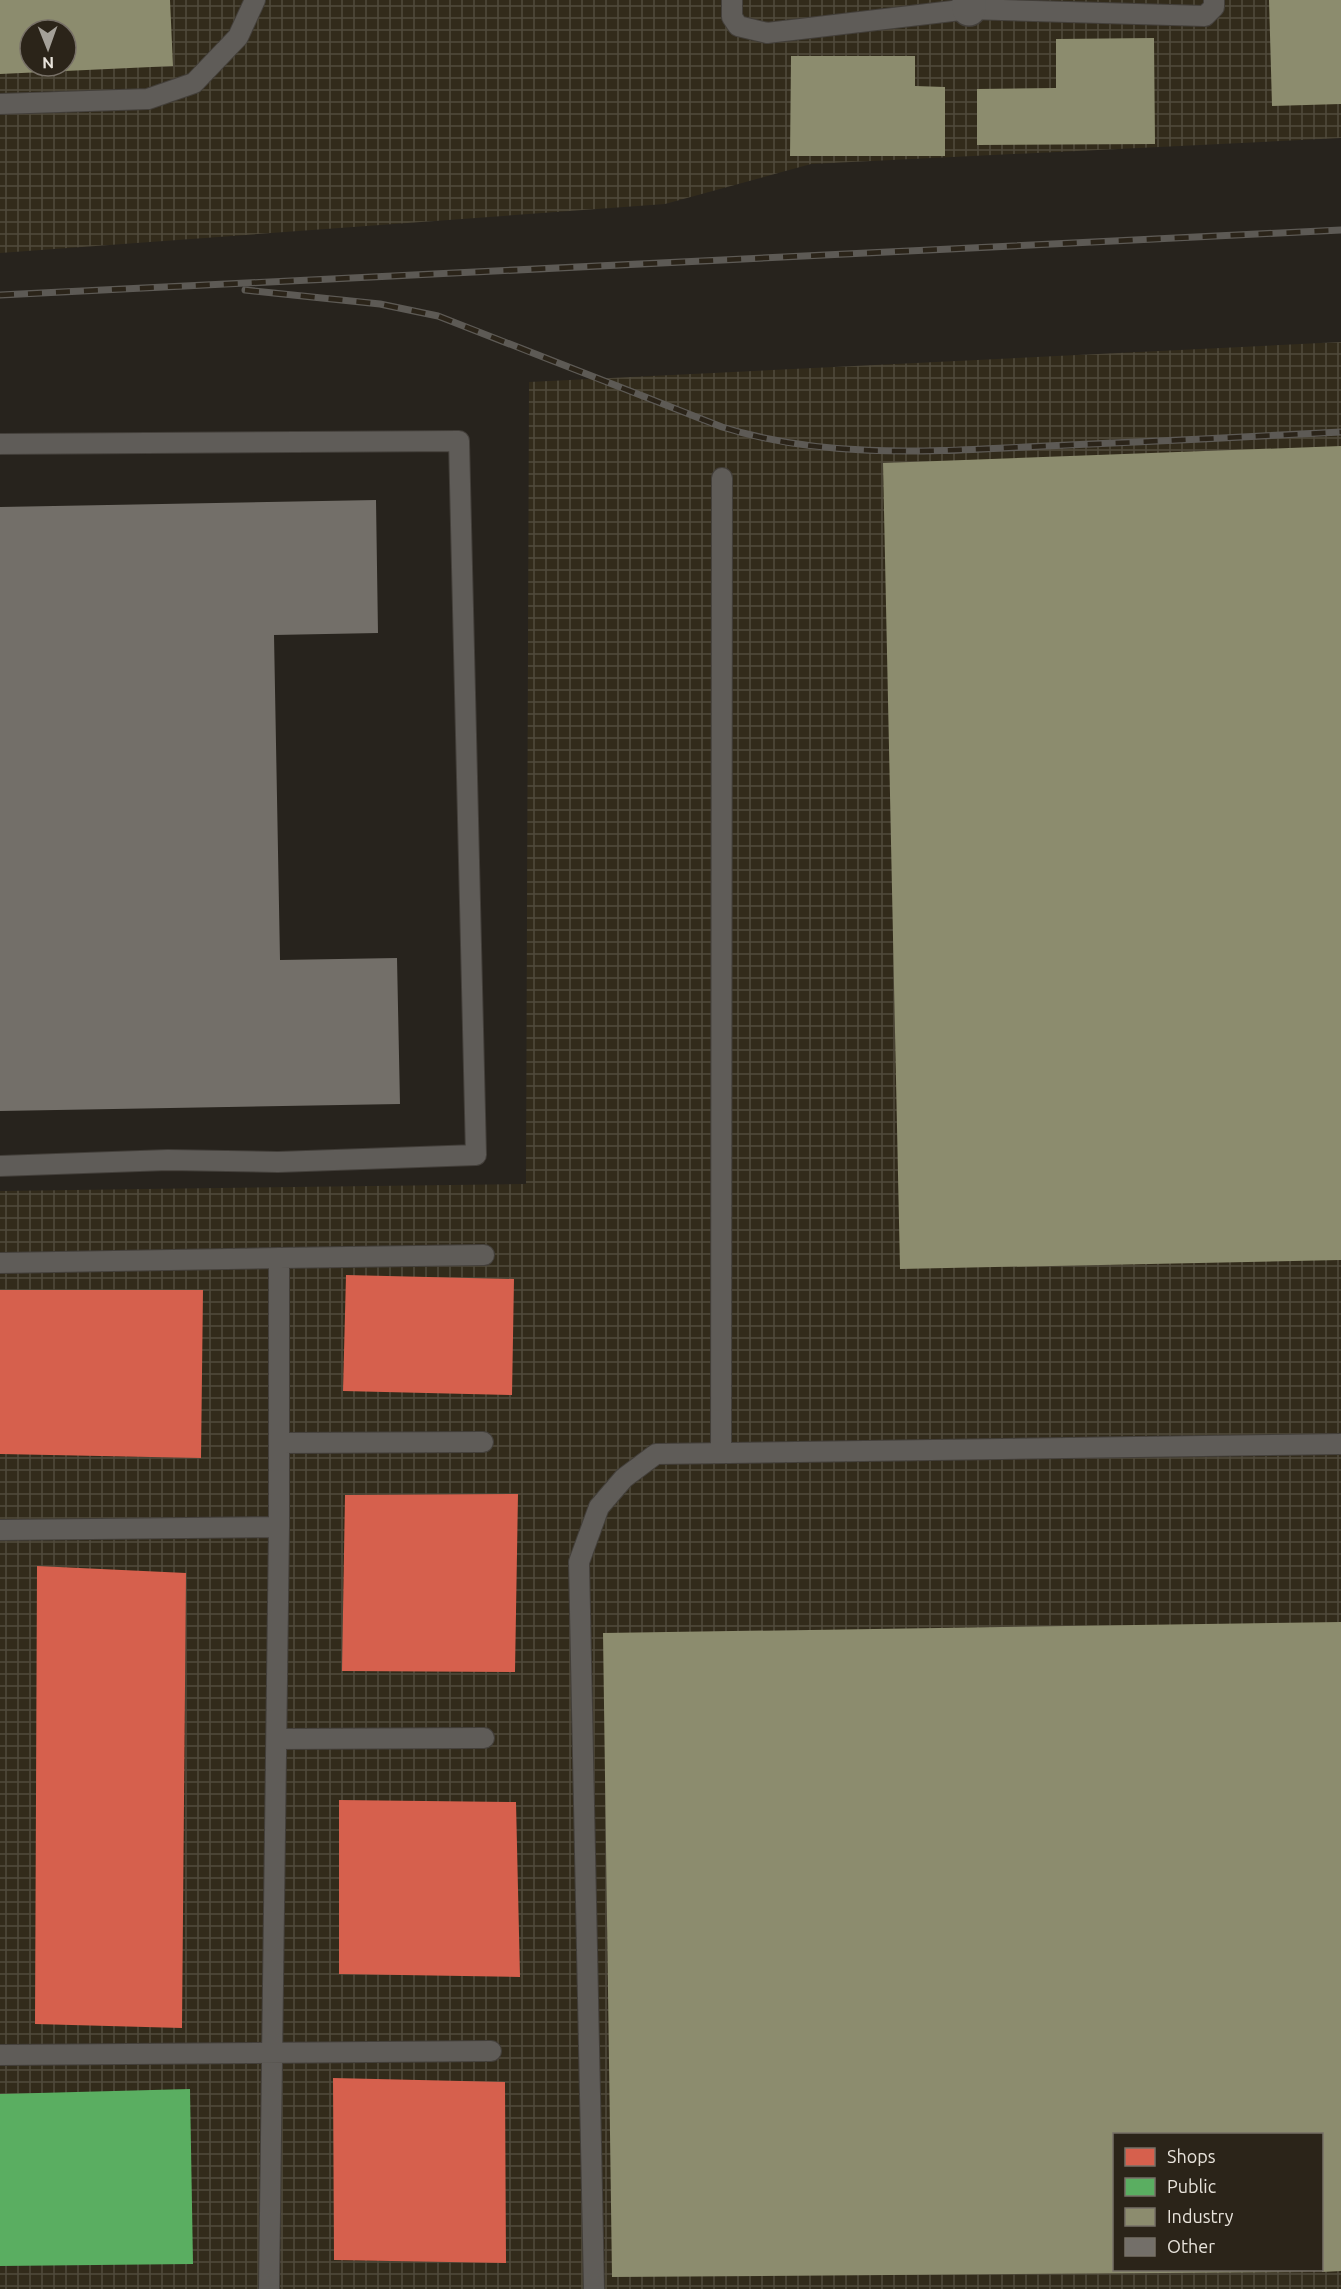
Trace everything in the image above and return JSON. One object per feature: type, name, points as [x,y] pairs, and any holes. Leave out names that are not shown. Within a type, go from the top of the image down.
[{"type":"lane","points":[[0,104],[148,99],[194,83],[238,37],[255,0]]},
{"type":"lane","points":[[732,0],[732,17],[738,26],[767,33],[969,4],[1204,16],[1214,7],[1214,0]]},
{"type":"lane","points":[[0,444],[459,441],[476,1155],[278,1162],[168,1160],[0,1166]]},
{"type":"lane","points":[[721,1453],[722,478]]},
{"type":"lane","points":[[0,1263],[484,1255]]},
{"type":"lane","points":[[268,2289],[277,1739],[279,1258]]},
{"type":"lane","points":[[279,1443],[483,1442]]},
{"type":"lane","points":[[594,2289],[579,1562],[599,1507],[624,1478],[656,1454],[1341,1444]]},
{"type":"lane","points":[[0,1530],[279,1527]]},
{"type":"lane","points":[[277,1739],[484,1738]]},
{"type":"lane","points":[[0,2055],[490,2051]]},
{"type":"shaded area","points":[[0,0],[1341,0],[1341,138],[811,164],[665,204],[0,253]]},
{"type":"shaded area","points":[[1341,342],[1341,2289],[0,2289],[0,1191],[526,1184],[529,382]]},
{"type":"building: Shops","points":[[346,1275],[514,1279],[512,1395],[343,1391]]},
{"type":"building: Shops","points":[[0,1290],[203,1290],[201,1458],[0,1454]]},
{"type":"building: Shops","points":[[518,1494],[515,1672],[342,1671],[345,1495]]},
{"type":"building: Shops","points":[[37,1566],[186,1573],[182,2028],[35,2024]]},
{"type":"building: Shops","points":[[339,1800],[516,1802],[520,1977],[339,1974]]},
{"type":"building: Shops","points":[[333,2078],[505,2082],[506,2263],[334,2260]]},
{"type":"building: Public","points":[[190,2089],[193,2264],[0,2266],[0,2094]]},
{"type":"building: Industry","points":[[0,0],[170,0],[173,66],[78,70],[78,18],[18,18],[18,73],[0,74]]},
{"type":"building: Industry","points":[[1269,0],[1341,0],[1341,104],[1272,106]]},
{"type":"building: Industry","points":[[1154,38],[1155,144],[977,145],[977,89],[1056,88],[1056,39]]},
{"type":"building: Industry","points":[[791,56],[915,56],[915,86],[945,87],[945,156],[790,156]]},
{"type":"building: Industry","points":[[1341,446],[1341,1260],[900,1269],[883,463]]},
{"type":"building: Industry","points":[[1341,1622],[1341,2271],[1322,2272],[1323,2133],[1113,2133],[1113,2271],[1311,2272],[612,2277],[603,1633]]},
{"type":"building: Other","points":[[376,500],[378,633],[274,635],[280,960],[397,958],[400,1104],[0,1111],[0,507]]},
{"type":"railway","points":[[0,295],[1341,230]]},
{"type":"railway","points":[[245,290],[380,304],[438,316],[722,427],[802,445],[882,451],[923,451],[1341,432]]}]
